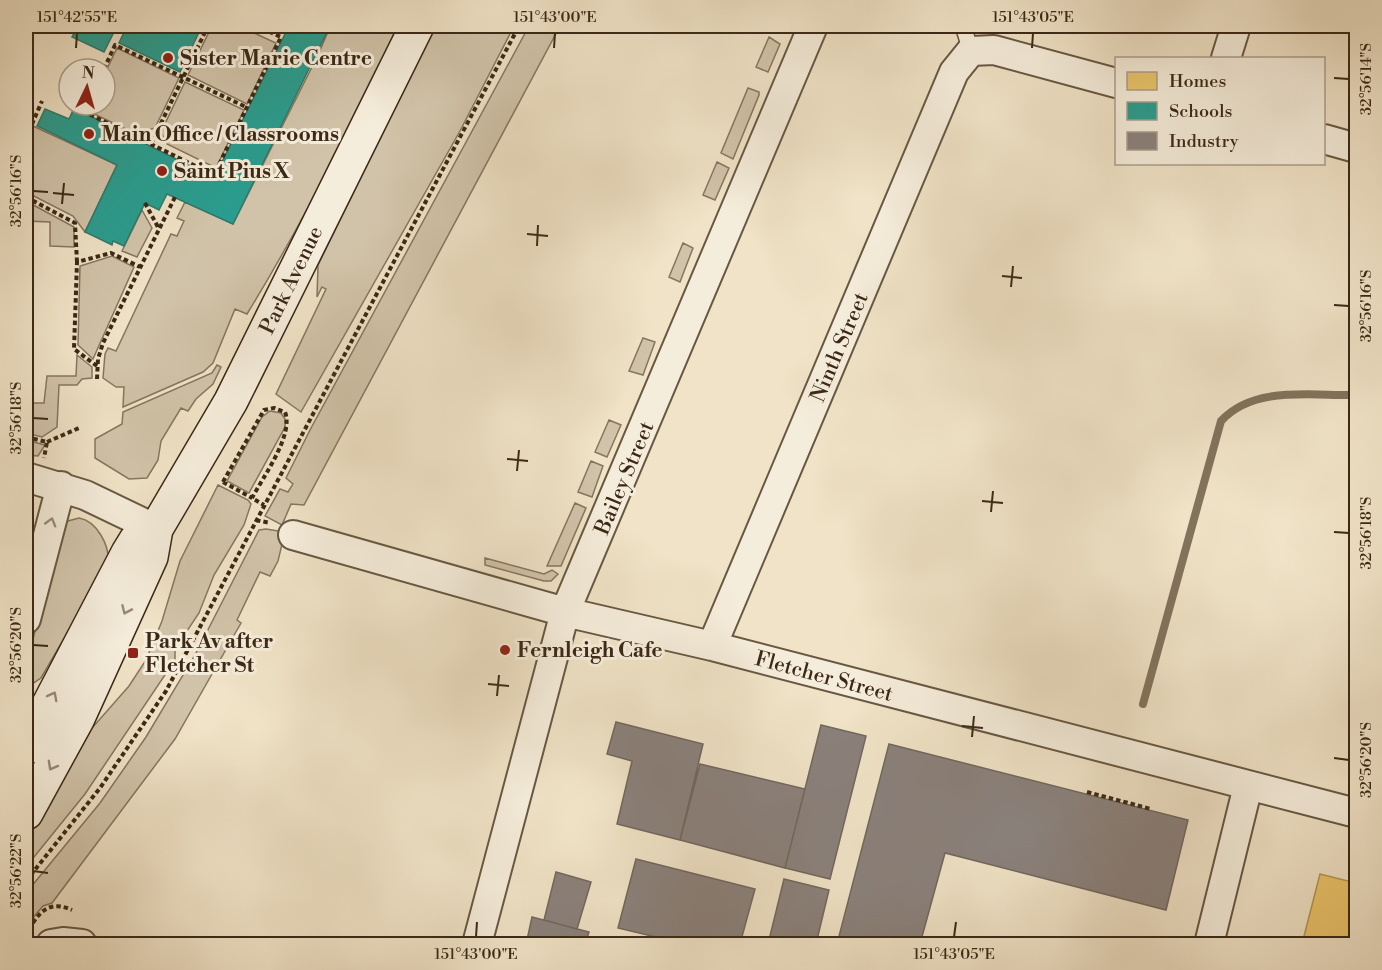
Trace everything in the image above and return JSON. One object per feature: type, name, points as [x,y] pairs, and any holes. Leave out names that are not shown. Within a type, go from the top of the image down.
[{"type":"main road","name":"Park Avenue","points":[[26,813],[78,718],[151,557],[156,529],[231,401],[417,26]]},
{"type":"main road","name":"Park Avenue","points":[[26,748],[128,553],[136,540],[156,529]]},
{"type":"street","name":"Bailey Street","points":[[477,945],[565,612],[813,26]]},
{"type":"street","points":[[1226,57],[1236,26]]},
{"type":"street","points":[[967,38],[994,50],[1115,83]]},
{"type":"street","name":"Ninth Street","points":[[712,646],[967,38]]},
{"type":"street","points":[[1325,140],[1356,148]]},
{"type":"street","points":[[35,467],[61,486],[156,529]]},
{"type":"street","points":[[26,619],[61,486]]},
{"type":"street","name":"Fletcher Street","points":[[292,535],[565,612],[712,646],[1356,813]]},
{"type":"street","points":[[1209,945],[1248,786]]},
{"type":"path","points":[[151,144],[208,26]]},
{"type":"path","points":[[96,117],[214,175],[281,37],[256,26]]},
{"type":"path","points":[[26,881],[100,788],[166,690],[519,26]]},
{"type":"path","points":[[110,57],[116,45],[246,107]]},
{"type":"path","points":[[26,138],[42,100]]},
{"type":"path","points":[[26,197],[75,223],[77,262],[74,349],[98,366]]},
{"type":"path","points":[[97,379],[103,343],[175,197]]},
{"type":"path","points":[[145,203],[159,230]]},
{"type":"path","points":[[77,262],[111,253],[140,267]]},
{"type":"path","points":[[252,498],[286,434],[289,422],[285,412],[274,408],[264,410],[224,483],[264,505]]},
{"type":"path","points":[[26,437],[47,442],[79,428]]},
{"type":"path","points":[[35,467],[47,442]]},
{"type":"path","points":[[1087,792],[1151,809]]},
{"type":"path","points":[[55,941],[47,908],[58,906],[72,910]]},
{"type":"shaded area","points":[[212,26],[239,26],[276,43],[247,104],[188,75]]},
{"type":"shaded area","points":[[328,26],[399,26],[308,208],[247,314],[235,309],[213,363],[203,372],[123,407],[124,387],[116,387],[103,378],[105,354],[108,348],[116,351],[171,234],[177,236],[184,221],[177,218],[185,202],[233,224],[318,55],[330,27]]},
{"type":"shaded area","points":[[435,26],[514,26],[460,131],[301,412],[276,394],[326,289],[322,287],[317,297],[318,265]]},
{"type":"shaded area","points":[[529,26],[560,26],[304,505],[291,504],[282,525],[265,516],[280,489],[288,492],[293,484],[286,478],[310,430]]},
{"type":"shaded area","points":[[769,37],[780,44],[768,72],[756,67]]},
{"type":"shaded area","points":[[117,48],[179,78],[155,128],[136,134],[101,117],[117,117],[117,57],[113,57]]},
{"type":"shaded area","points":[[185,82],[244,110],[216,168],[167,144],[161,132]]},
{"type":"shaded area","points":[[748,88],[759,92],[759,95],[733,159],[721,153]]},
{"type":"shaded area","points":[[33,126],[117,165],[85,232],[73,216],[26,192],[26,145]]},
{"type":"shaded area","points":[[717,162],[729,168],[715,200],[703,195]]},
{"type":"shaded area","points":[[26,201],[74,227],[74,247],[50,246],[50,222],[26,221]]},
{"type":"shaded area","points":[[142,210],[152,228],[137,257],[122,251]]},
{"type":"shaded area","points":[[683,243],[693,248],[680,282],[669,277]]},
{"type":"shaded area","points":[[112,256],[134,267],[93,359],[78,345],[80,266]]},
{"type":"shaded area","points":[[643,338],[655,342],[643,375],[629,371]]},
{"type":"shaded area","points":[[77,355],[92,367],[92,378],[82,379],[77,385],[59,385],[57,427],[42,437],[26,433],[26,403],[44,403],[47,376],[76,376]]},
{"type":"shaded area","points":[[217,365],[221,367],[213,384],[196,399],[188,411],[181,408],[161,441],[158,460],[147,478],[129,479],[95,458],[95,439],[122,424],[123,412],[212,373]]},
{"type":"shaded area","points":[[270,411],[281,413],[285,419],[285,427],[249,493],[227,481],[262,417]]},
{"type":"shaded area","points":[[609,420],[621,425],[607,457],[595,452]]},
{"type":"shaded area","points":[[26,440],[45,445],[38,456],[26,455]]},
{"type":"shaded area","points":[[591,461],[603,466],[592,497],[578,492]]},
{"type":"shaded area","points":[[218,485],[248,500],[251,504],[244,525],[214,575],[199,613],[175,649],[175,660],[85,794],[26,867],[26,835],[88,726],[93,727],[129,686],[146,660],[162,621],[180,561]]},
{"type":"shaded area","points":[[575,503],[586,508],[561,566],[547,566]]},
{"type":"shaded area","points":[[79,518],[91,524],[101,535],[107,549],[108,563],[41,678],[32,684],[26,679],[26,667],[61,528],[68,521]]},
{"type":"shaded area","points":[[259,530],[278,531],[284,536],[278,561],[270,576],[260,572],[237,620],[241,623],[175,739],[52,903],[43,906],[26,926],[26,893],[100,803],[146,737],[195,655]]},
{"type":"shaded area","points":[[485,558],[544,574],[552,570],[558,574],[551,581],[544,581],[485,565]]},
{"type":"building: Homes","points":[[1320,874],[1356,883],[1356,944],[1302,944]]},
{"type":"building: Schools","points":[[78,26],[117,26],[104,52],[72,37]]},
{"type":"building: Schools","name":"Sister Marie Centre","points":[[127,26],[202,26],[180,72],[119,43]]},
{"type":"building: Schools","name":"Main Office / Classrooms","points":[[292,26],[330,26],[233,224],[167,194],[159,210],[145,203],[124,246],[113,241],[112,245],[85,232],[117,165],[37,126],[45,109],[57,114],[57,117],[69,119],[70,117],[92,117],[214,178],[286,32],[289,33]]},
{"type":"building: Industry","points":[[616,722],[703,744],[680,840],[617,824],[632,761],[607,754]]},
{"type":"building: Industry","points":[[821,725],[866,736],[830,879],[785,868]]},
{"type":"building: Industry","points":[[889,744],[1188,820],[1166,910],[945,853],[920,944],[837,944]]},
{"type":"building: Industry","points":[[700,764],[805,789],[785,868],[680,840]]},
{"type":"building: Industry","points":[[636,859],[755,889],[740,944],[685,944],[618,928]]},
{"type":"building: Industry","points":[[556,872],[591,882],[577,929],[544,920]]},
{"type":"building: Industry","points":[[784,879],[829,890],[816,944],[768,944]]},
{"type":"building: Industry","points":[[532,917],[589,932],[585,944],[546,944],[527,940]]},
{"type":"waterway","points":[[1143,704],[1221,421],[1234,410],[1267,397],[1303,394],[1356,395]]},
{"type":"place","name":"Sister Marie Centre","points":[[168,58]]},
{"type":"place","name":"Main Office / Classrooms","points":[[89,134]]},
{"type":"place","name":"Saint Pius X","points":[[162,171]]},
{"type":"place","name":"Fernleigh Cafe","points":[[505,650]]},
{"type":"place","name":"Park Av after Fletcher St","points":[[133,653]]}]
